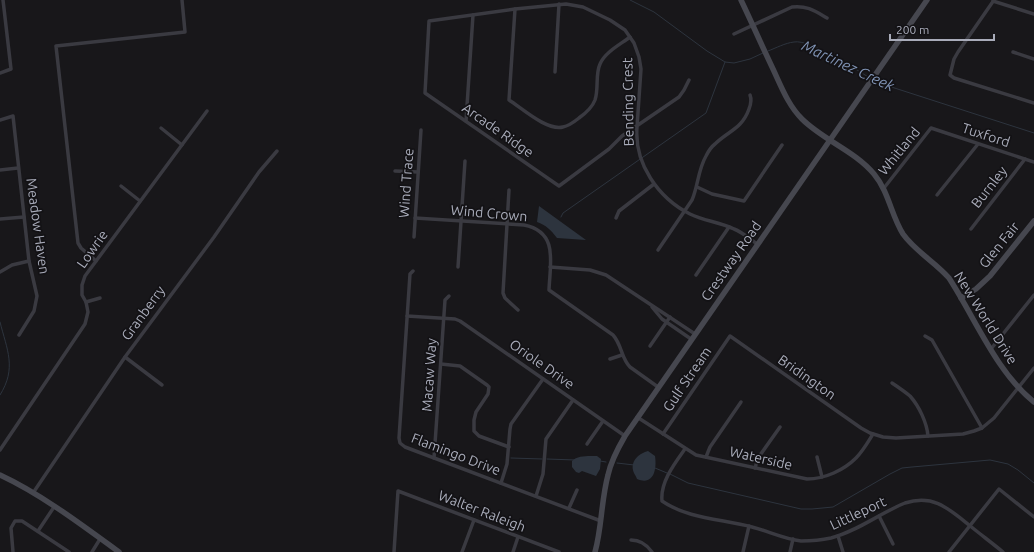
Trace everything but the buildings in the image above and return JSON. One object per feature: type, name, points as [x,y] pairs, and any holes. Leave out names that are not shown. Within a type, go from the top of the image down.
[{"type":"main road","name":"New World Drive","points":[[741,0],[790,103],[796,112],[806,123],[868,167],[884,188],[896,221],[904,234],[914,247],[944,272],[962,298],[1006,373],[1034,402]]},
{"type":"main road","name":"Crestway Road","points":[[595,552],[608,475],[612,462],[625,436],[927,0]]},
{"type":"main road","name":"Glen Fair","points":[[962,298],[990,276],[1034,221]]},
{"type":"main road","points":[[0,475],[18,483],[118,552]]},
{"type":"street","points":[[0,73],[11,69],[3,0]]},
{"type":"street","points":[[96,261],[81,248],[78,243],[56,46],[185,32],[182,0]]},
{"type":"street","points":[[1034,14],[993,1],[958,52],[954,59],[950,75],[954,78],[1034,103]]},
{"type":"street","points":[[554,72],[559,4]]},
{"type":"street","name":"Bending Crest","points":[[425,93],[429,21],[559,4],[575,5],[594,12],[621,26],[630,37],[637,50],[641,69],[637,141],[643,164],[654,184],[667,198],[684,211],[697,218],[729,227],[742,233],[757,244]]},
{"type":"street","points":[[734,34],[786,9],[798,6],[812,9],[827,18]]},
{"type":"street","points":[[516,9],[509,100],[554,128],[564,127],[583,115],[592,106],[596,97],[600,64],[605,57],[630,37]]},
{"type":"street","points":[[466,122],[473,15]]},
{"type":"street","points":[[1013,52],[1034,59]]},
{"type":"street","points":[[637,127],[679,96],[689,80]]},
{"type":"street","name":"Arcade Ridge","points":[[425,93],[559,186],[608,149],[622,136],[637,127]]},
{"type":"street","points":[[658,250],[692,200],[702,166],[708,152],[715,144],[735,129],[746,117],[752,102],[750,95]]},
{"type":"street","name":"Lowrie","points":[[0,450],[85,324],[88,312],[86,302],[82,295],[82,285],[85,276],[207,111]]},
{"type":"street","name":"Meadow Haven","points":[[0,120],[13,116],[29,261],[36,288],[37,303],[33,314],[19,335]]},
{"type":"street","points":[[160,128],[182,144]]},
{"type":"street","name":"Tuxford","points":[[931,128],[1034,162]]},
{"type":"street","name":"Whitland","points":[[884,188],[931,128]]},
{"type":"street","name":"Wind Trace","points":[[414,237],[421,130]]},
{"type":"street","points":[[937,195],[978,144]]},
{"type":"street","points":[[697,187],[712,194],[744,202],[782,145]]},
{"type":"street","name":"Granberry","points":[[33,494],[125,357],[260,172],[277,151]]},
{"type":"street","name":"Burnley","points":[[971,229],[1025,159]]},
{"type":"street","points":[[458,267],[465,161]]},
{"type":"street","points":[[0,170],[18,168]]},
{"type":"street","points":[[395,171],[418,172]]},
{"type":"street","points":[[616,218],[619,211],[654,184]]},
{"type":"street","points":[[121,186],[140,201]]},
{"type":"street","points":[[509,190],[503,293],[505,298],[518,310]]},
{"type":"street","points":[[0,219],[24,217]]},
{"type":"street","name":"Wind Crown","points":[[415,218],[507,224],[532,227],[538,230],[549,242],[551,250],[549,290],[613,335],[620,345],[622,355],[630,367],[658,387]]},
{"type":"street","points":[[696,275],[729,227]]},
{"type":"street","points":[[0,272],[12,265],[29,261]]},
{"type":"street","points":[[550,267],[590,270],[606,275],[670,318],[693,337]]},
{"type":"street","name":"Flamingo Drive","points":[[413,271],[410,274],[400,443],[434,458],[601,520]]},
{"type":"street","points":[[991,349],[1034,295]]},
{"type":"street","points":[[444,319],[445,300],[449,296]]},
{"type":"street","points":[[86,302],[100,298]]},
{"type":"street","points":[[650,305],[657,314],[667,322],[693,337]]},
{"type":"street","name":"Oriole Drive","points":[[407,316],[460,321],[625,436]]},
{"type":"street","points":[[650,346],[670,318]]},
{"type":"street","name":"Macaw Way","points":[[434,458],[444,319]]},
{"type":"street","name":"Bridington","points":[[730,336],[861,428],[873,434],[883,437],[896,438],[963,434],[982,428]]},
{"type":"street","name":"Gulf Stream","points":[[663,434],[730,336]]},
{"type":"street","points":[[925,336],[932,340],[982,428],[994,418],[1034,368]]},
{"type":"street","points":[[610,359],[622,355]]},
{"type":"street","points":[[125,357],[162,384]]},
{"type":"street","points":[[441,364],[460,366],[487,385],[488,394],[476,412],[474,431],[479,436],[509,447]]},
{"type":"street","points":[[501,483],[508,464],[511,424],[543,379]]},
{"type":"street","points":[[892,383],[913,400],[927,427],[928,436]]},
{"type":"street","points":[[536,496],[543,474],[546,439],[573,400]]},
{"type":"street","points":[[706,457],[710,447],[741,402]]},
{"type":"street","name":"Waterside","points":[[637,417],[696,455],[799,478],[812,479],[830,475],[849,464],[860,453],[873,434]]},
{"type":"street","points":[[587,444],[603,421]]},
{"type":"street","points":[[755,468],[758,458],[780,427]]},
{"type":"street","name":"Littleport","points":[[685,449],[672,467],[667,478],[663,488],[662,501],[690,514],[749,526],[793,539],[810,541],[838,536],[850,532],[905,503],[925,500],[945,506],[1003,552]]},
{"type":"street","points":[[817,457],[822,478]]},
{"type":"street","points":[[950,552],[1000,489],[1034,517]]},
{"type":"street","points":[[569,508],[577,490]]},
{"type":"street","name":"Walter Raleigh","points":[[394,552],[398,491],[559,552]]},
{"type":"street","points":[[38,532],[54,507]]},
{"type":"street","points":[[879,516],[893,544]]},
{"type":"street","points":[[462,552],[474,520]]},
{"type":"street","points":[[13,552],[12,528],[15,521],[22,521],[69,552]]},
{"type":"street","points":[[743,552],[749,526]]},
{"type":"street","points":[[838,536],[843,552]]},
{"type":"street","points":[[513,552],[518,537]]},
{"type":"street","points":[[92,552],[100,539]]},
{"type":"street","points":[[790,552],[793,539]]},
{"type":"street","points":[[631,540],[636,540],[645,545],[652,552]]},
{"type":"shaded area","points":[[539,206],[586,240],[557,238],[548,228],[537,222]]},
{"type":"shaded area","points":[[648,451],[655,456],[655,471],[651,478],[643,481],[637,479],[633,471],[633,463],[639,455]]},
{"type":"shaded area","points":[[584,456],[597,456],[601,459],[600,469],[596,476],[582,471],[579,473],[576,472],[572,467],[572,461],[574,459]]},
{"type":"waterway","name":"Martinez Creek","points":[[630,0],[654,12],[707,51],[725,62],[734,63],[750,59],[763,53]]},
{"type":"waterway","name":"Martinez Creek","points":[[768,51],[787,43],[801,42],[821,50],[870,78]]},
{"type":"waterway","points":[[561,217],[563,213],[706,113],[725,62]]},
{"type":"waterway","name":"Martinez Creek","points":[[874,80],[879,83],[1034,133]]},
{"type":"waterway","points":[[0,322],[9,359],[8,376],[0,395]]},
{"type":"waterway","points":[[511,458],[542,459]]},
{"type":"waterway","points":[[547,459],[575,460]]},
{"type":"waterway","points":[[670,474],[688,483],[801,509],[833,507],[902,468],[990,460],[1008,464],[1034,483]]},
{"type":"waterway","points":[[600,461],[606,462]]},
{"type":"waterway","points":[[617,463],[634,465]]},
{"type":"waterway","points":[[655,468],[667,473]]}]
